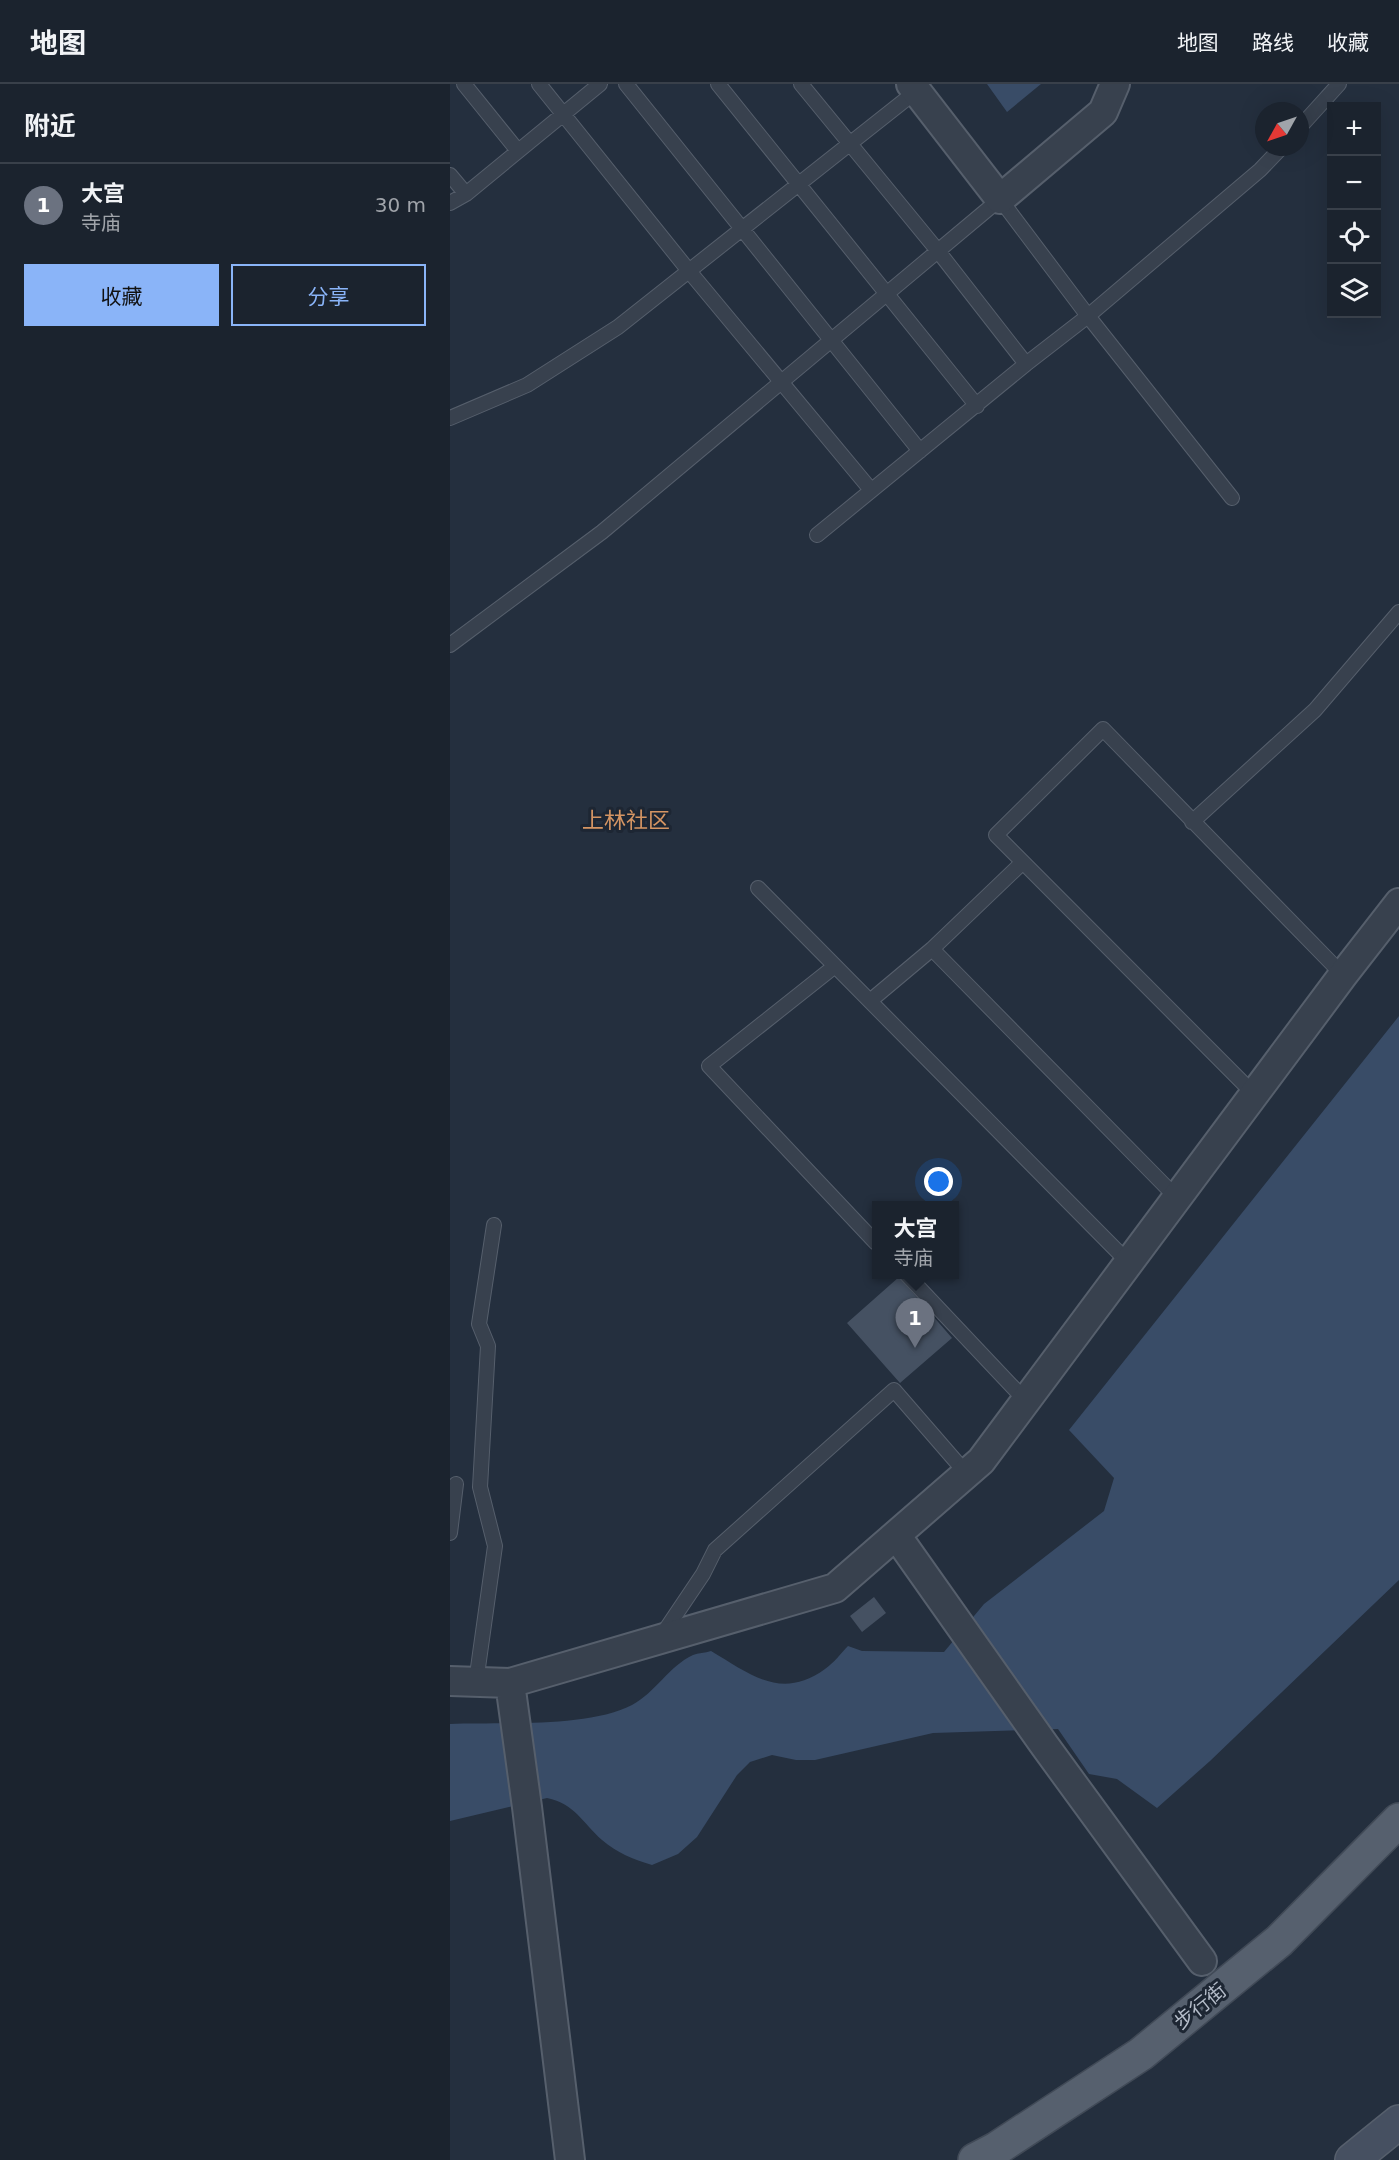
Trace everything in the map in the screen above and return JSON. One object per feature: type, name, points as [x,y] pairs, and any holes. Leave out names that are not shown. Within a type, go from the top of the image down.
[{"type":"main road","name":"步行街","points":[[975,2160],[996,2150],[1141,2054],[1280,1941],[1399,1820]]},
{"type":"main road","points":[[1352,2160],[1399,2122]]},
{"type":"street","points":[[918,86],[1000,198],[1103,112],[1115,84]]},
{"type":"street","points":[[463,1681],[510,1683],[835,1587],[981,1461],[1399,903]]},
{"type":"street","points":[[896,1535],[1045,1746],[1202,1961]]},
{"type":"street","points":[[510,1683],[570,2160]]},
{"type":"lane","points":[[464,84],[518,151]]},
{"type":"lane","points":[[539,84],[689,271],[871,490]]},
{"type":"lane","points":[[450,203],[466,194],[600,84]]},
{"type":"lane","points":[[626,84],[920,451]]},
{"type":"lane","points":[[718,84],[977,406]]},
{"type":"lane","points":[[801,84],[938,251],[1026,364]]},
{"type":"lane","points":[[1309,117],[1339,84]]},
{"type":"lane","points":[[450,418],[526,385],[618,327],[850,144],[918,86]]},
{"type":"lane","points":[[817,535],[1088,316],[1260,170],[1273,156]]},
{"type":"lane","points":[[450,175],[466,194]]},
{"type":"lane","points":[[450,645],[602,532],[1000,198],[1088,316],[1232,498]]},
{"type":"lane","points":[[1192,822],[1315,710],[1399,612]]},
{"type":"lane","points":[[1254,1094],[996,835],[1103,729],[1343,975]]},
{"type":"lane","points":[[870,1001],[932,949],[1023,862]]},
{"type":"lane","points":[[758,888],[1128,1262]]},
{"type":"lane","points":[[932,949],[1177,1198]]},
{"type":"lane","points":[[835,966],[709,1066],[872,1239]]},
{"type":"lane","points":[[463,1681],[495,1546],[480,1486],[488,1346],[478,1324],[494,1225]]},
{"type":"lane","points":[[910,1279],[1025,1401]]},
{"type":"lane","points":[[659,1639],[703,1574],[715,1550],[894,1390],[966,1473]]},
{"type":"lane","points":[[450,1533],[456,1484]]},
{"type":"water","points":[[987,84],[1041,84],[1007,112]]},
{"type":"water","points":[[1399,1016],[1399,1580],[1210,1761],[1157,1808],[1117,1779],[1089,1774],[1058,1729],[933,1733],[815,1760],[796,1760],[772,1755],[750,1762],[737,1775],[697,1837],[678,1854],[652,1865],[613,1849],[571,1809],[547,1798],[450,1821],[450,1724],[568,1721],[613,1712],[640,1700],[684,1660],[695,1654],[711,1651],[753,1675],[766,1681],[780,1683],[794,1683],[809,1678],[828,1667],[848,1646],[862,1651],[944,1652],[984,1604],[1104,1511],[1114,1478],[1069,1430]]},
{"type":"building","points":[[897,1279],[901,1279],[952,1338],[900,1383],[847,1323]]},
{"type":"building","points":[[874,1597],[886,1613],[862,1632],[850,1616]]},
{"type":"place","name":"大宫","points":[[915,1348]]},
{"type":"district","name":"上林社区","points":[[626,820]]}]
